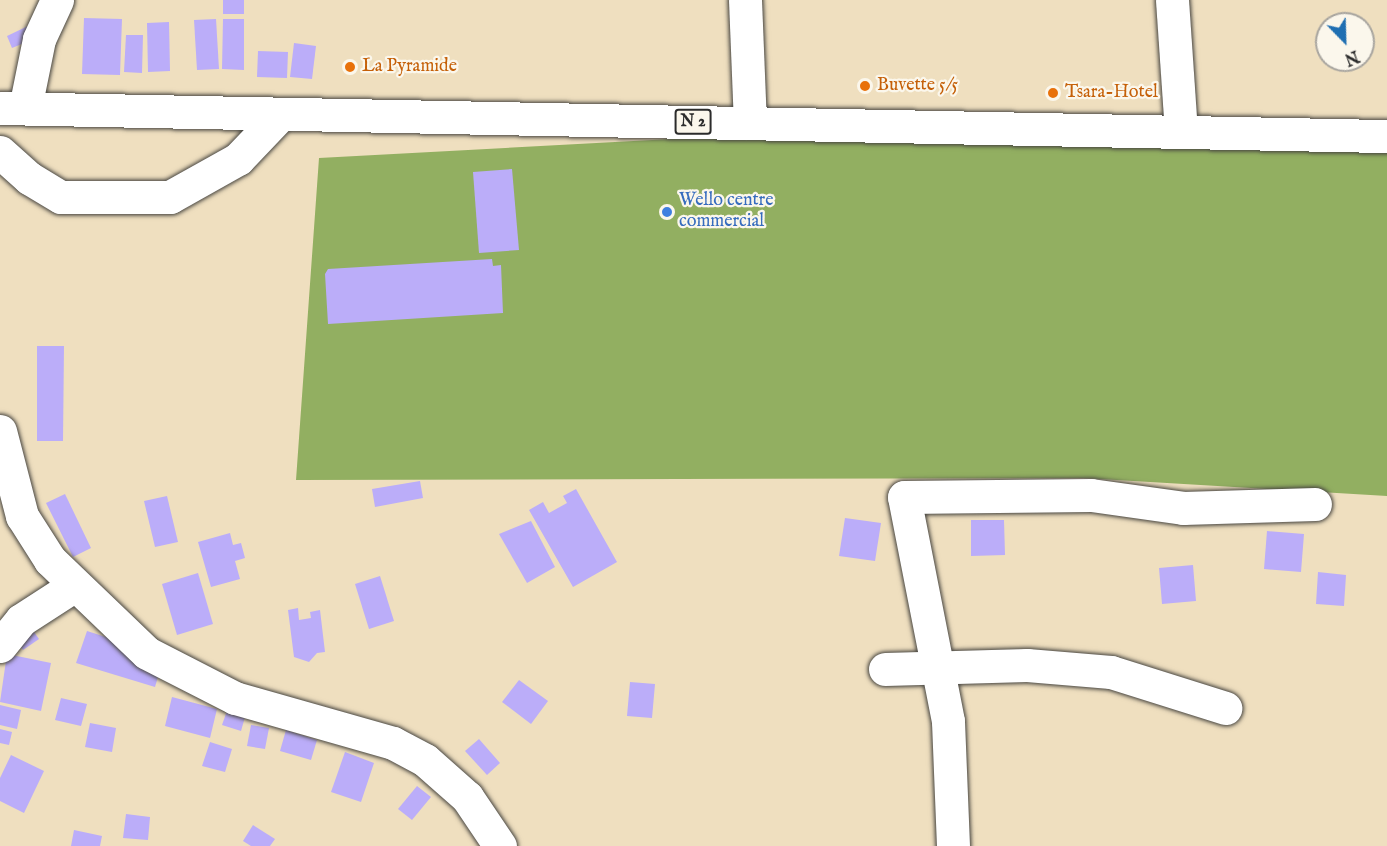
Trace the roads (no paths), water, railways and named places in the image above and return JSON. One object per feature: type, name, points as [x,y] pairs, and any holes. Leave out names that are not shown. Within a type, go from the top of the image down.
[{"type":"street","points":[[12,108],[57,0]]},
{"type":"street","points":[[746,0],[750,123]]},
{"type":"street","points":[[1172,0],[1180,132]]},
{"type":"street","name":"N 2","points":[[12,108],[1387,136]]},
{"type":"street","points":[[0,152],[29,178],[61,197],[170,197],[238,159],[282,114]]},
{"type":"street","points":[[0,431],[22,516],[50,560],[147,653],[235,698],[393,743],[425,760],[467,797],[500,846]]},
{"type":"street","points":[[953,846],[948,721],[904,497],[1091,495],[1183,508],[1316,504]]},
{"type":"street","points":[[0,646],[21,620],[75,585]]},
{"type":"street","points":[[885,669],[1027,665],[1111,672],[1225,708]]},
{"type":"place","name":"La Pyramide","points":[[350,67]]},
{"type":"place","name":"Buvette 5/5","points":[[865,86]]},
{"type":"place","name":"Tsara-Hotel","points":[[1053,93]]},
{"type":"place","name":"Wello centre commercial","points":[[667,212]]}]
